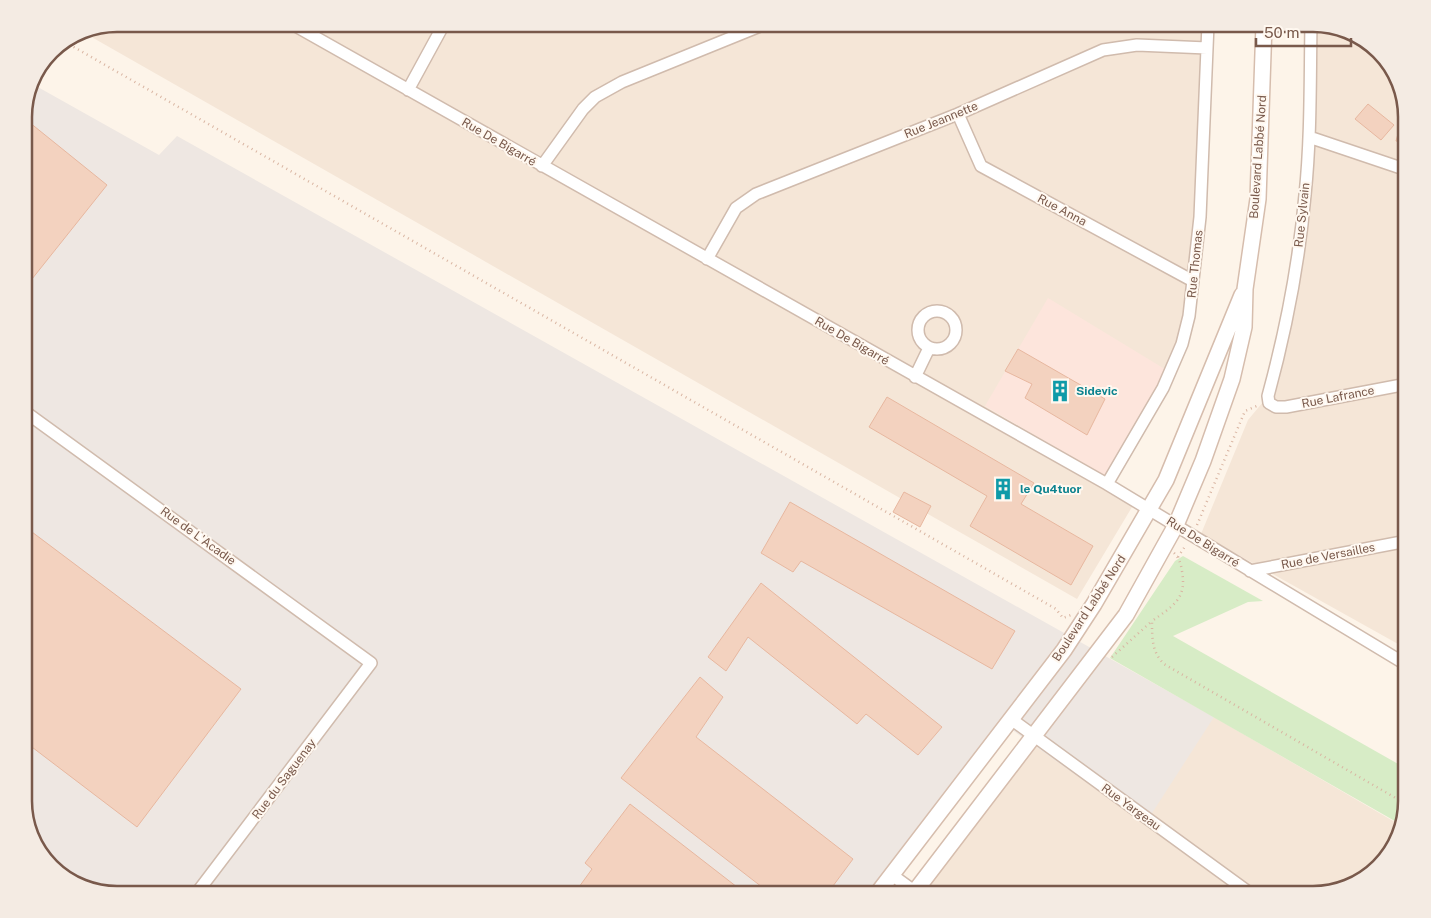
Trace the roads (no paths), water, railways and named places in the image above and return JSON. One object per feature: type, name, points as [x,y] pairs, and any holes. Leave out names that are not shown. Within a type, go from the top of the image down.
[{"type":"main road","name":"Boulevard Labbé Nord","points":[[921,886],[1033,735],[1126,615],[1176,525],[1218,421],[1232,379],[1244,327],[1245,289],[1258,199],[1264,32]]},
{"type":"main road","name":"Boulevard Labbé Nord","points":[[883,886],[989,751],[1064,650],[1150,510],[1180,450],[1229,323],[1245,289]]},
{"type":"street","name":"Rue De Bigarré","points":[[306,32],[1107,484],[1398,660]]},
{"type":"street","points":[[408,90],[440,32]]},
{"type":"street","points":[[542,166],[583,109],[595,97],[622,82],[745,32]]},
{"type":"street","name":"Rue Thomas","points":[[1107,484],[1164,388],[1182,344],[1189,316],[1200,217],[1208,32]]},
{"type":"street","name":"Rue Sylvain","points":[[1269,403],[1268,396],[1292,296],[1304,202],[1309,137],[1310,32]]},
{"type":"street","name":"Rue Jeannette","points":[[707,259],[736,208],[756,194],[958,114],[1103,50],[1137,45],[1207,48]]},
{"type":"street","name":"Rue Anna","points":[[958,114],[981,166],[1193,280]]},
{"type":"street","points":[[1309,137],[1398,167]]},
{"type":"street","points":[[915,377],[929,348]]},
{"type":"street","name":"Rue Lafrance","points":[[1269,403],[1276,407],[1286,407],[1398,386]]},
{"type":"street","name":"Rue de L'Acadie","points":[[33,417],[371,663]]},
{"type":"street","name":"Rue de Versailles","points":[[1250,570],[1398,543]]},
{"type":"street","name":"Rue du Saguenay","points":[[202,886],[371,663]]},
{"type":"street","name":"Rue Yargeau","points":[[1011,719],[1240,886]]},
{"type":"street","points":[[892,875],[905,886]]},
{"type":"place","name":"Sidevic","points":[[1060,391]]},
{"type":"place","name":"le Qu4tuor","points":[[1003,489]]}]
